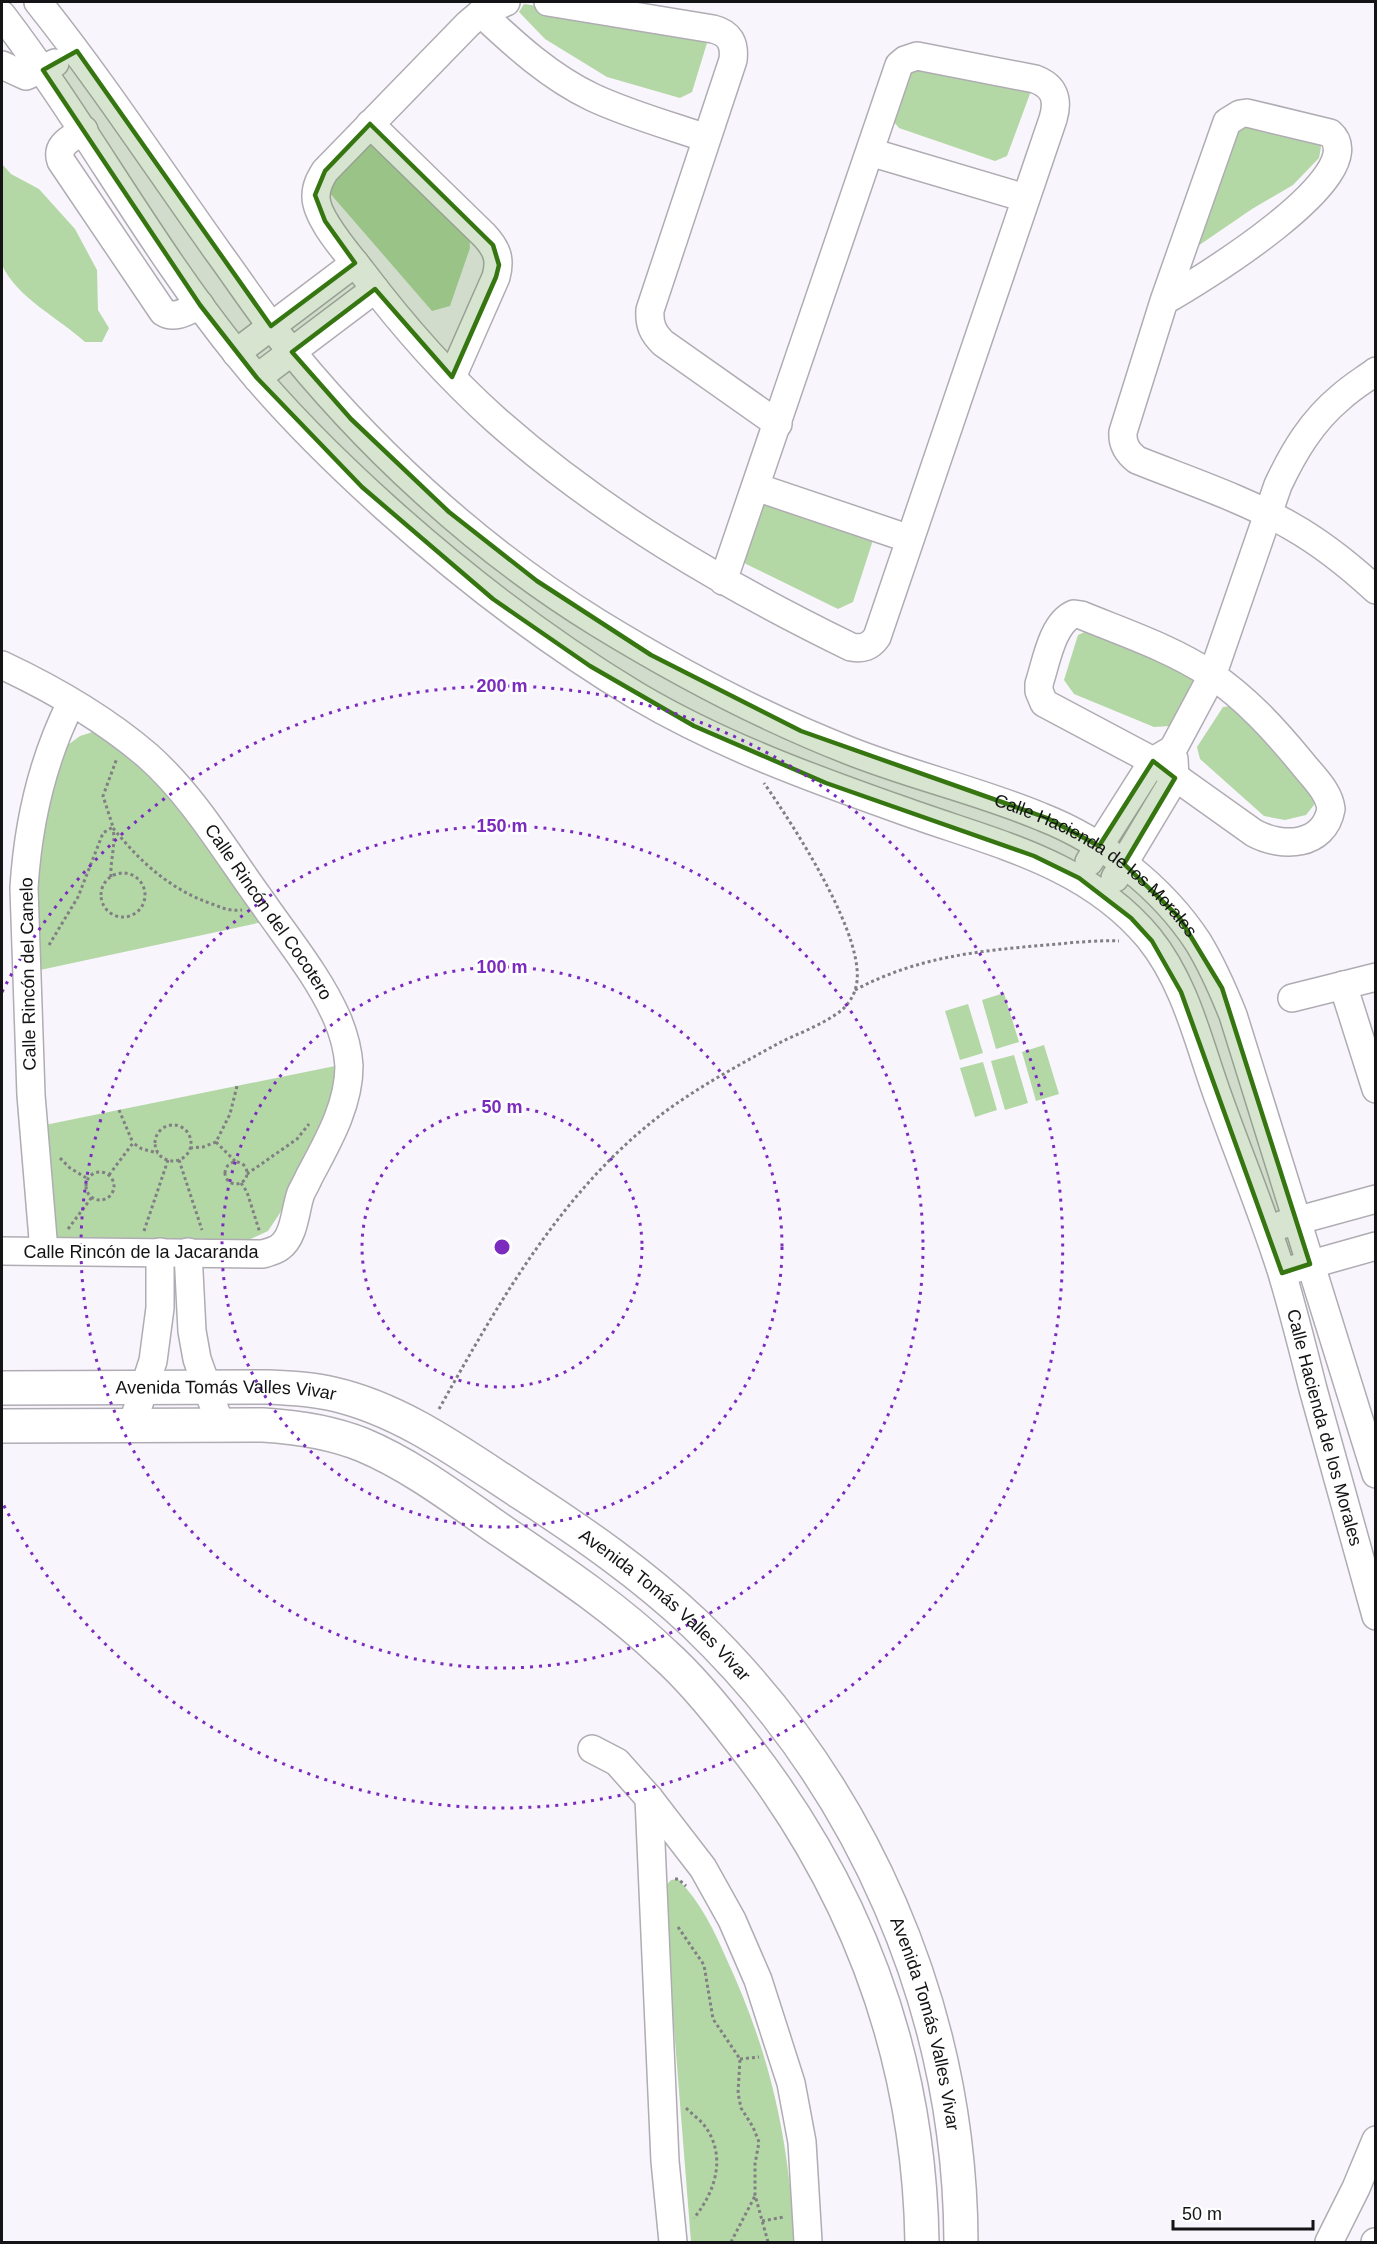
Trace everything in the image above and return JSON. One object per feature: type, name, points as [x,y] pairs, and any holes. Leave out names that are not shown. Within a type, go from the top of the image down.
[{"type":"main road","name":"Avenida Tomás Valles Vivar","points":[[2,1388],[290,1388],[332,1394],[361,1402],[392,1414],[426,1432],[584,1535],[658,1591],[706,1635],[741,1672],[785,1726],[831,1791],[855,1831],[890,1900],[921,1984],[944,2072],[960,2180],[961,2242]]},
{"type":"main road","name":"Avenida Tomás Valles Vivar","points":[[2,1426],[220,1424],[283,1426],[321,1432],[363,1445],[401,1465],[548,1563],[628,1621],[668,1657],[715,1708],[763,1769],[799,1821],[830,1876],[865,1948],[889,2024],[906,2091],[917,2163],[922,2242]]},
{"type":"street","name":"Calle Hacienda de los Morales","points":[[38,2],[77,51],[271,326],[292,352],[323,389],[373,441],[412,479],[488,545],[593,620],[712,688],[838,746],[910,773],[1047,818],[1099,846],[1145,882],[1179,918],[1197,941],[1222,988],[1233,1015],[1376,1474]]},
{"type":"street","points":[[506,2],[481,13],[468,24],[325,171],[318,182],[315,195],[317,206],[325,221],[375,289],[452,377],[497,420],[605,506],[723,581],[778,611],[851,646],[866,648],[877,637],[1057,108],[1056,97],[1051,88],[1035,79],[917,56],[910,57],[899,65],[723,581]]},
{"type":"street","points":[[548,2],[713,29],[728,36],[734,51],[733,60],[650,310],[651,327],[663,343],[778,424]]},
{"type":"street","points":[[481,13],[532,59],[561,80],[593,97],[706,138]]},
{"type":"street","name":"Calle Hacienda de los Morales","points":[[2,15],[84,130],[200,305],[236,353],[305,431],[362,487],[447,562],[493,598],[640,698],[739,747],[826,783],[1011,846],[1058,866],[1105,896],[1131,918],[1152,941],[1166,963],[1191,1017],[1282,1273],[1376,1616]]},
{"type":"street","points":[[2,65],[26,76],[77,51]]},
{"type":"street","points":[[1164,301],[1253,247],[1320,197],[1335,180],[1345,158],[1341,143],[1336,137],[1330,133],[1247,113],[1240,114],[1227,122],[1164,301],[1122,440],[1137,460],[1269,514],[1344,562],[1376,590]]},
{"type":"street","points":[[370,124],[484,235],[498,254],[499,265],[496,277],[452,377]]},
{"type":"street","points":[[84,130],[61,146],[58,154],[61,161],[163,312],[169,316],[176,315],[200,305]]},
{"type":"street","points":[[870,152],[1025,198]]},
{"type":"street","points":[[236,353],[355,263]]},
{"type":"street","points":[[257,378],[375,289]]},
{"type":"street","points":[[1079,878],[1163,755],[1212,676],[1278,485],[1291,458],[1304,436],[1320,416],[1341,397],[1374,374]]},
{"type":"street","points":[[756,487],[909,539]]},
{"type":"street","points":[[1074,614],[1170,652],[1212,676],[1263,719],[1290,748],[1326,794],[1330,802],[1330,814],[1323,827],[1309,838],[1291,843],[1280,843],[1254,834],[1175,778],[1163,755],[1111,737],[1050,707],[1041,699],[1039,684],[1057,630],[1062,621],[1074,614]]},
{"type":"street","name":"Calle Rincón del Cocotero","points":[[2,665],[36,681],[131,742],[176,784],[213,832],[297,952],[337,1018],[349,1065],[347,1088],[337,1123],[301,1193],[289,1235],[270,1237]]},
{"type":"street","name":"Calle Rincón del Canelo","points":[[44,1251],[31,1095],[24,888],[28,848],[39,789],[58,728],[71,703]]},
{"type":"street","points":[[826,783],[838,746]]},
{"type":"street","points":[[1105,896],[1175,778]]},
{"type":"street","points":[[1293,998],[1376,977]]},
{"type":"street","points":[[1343,985],[1376,1089]]},
{"type":"street","points":[[1266,1229],[1376,1199]]},
{"type":"street","name":"Calle Rincón de la Jacaranda","points":[[2,1251],[196,1243],[263,1254],[270,1237]]},
{"type":"street","points":[[196,1243],[192,1331],[197,1359],[220,1424]]},
{"type":"street","points":[[132,1425],[146,1387],[158,1334],[160,1308],[151,1244]]},
{"type":"street","points":[[1282,1273],[1376,1246]]},
{"type":"street","points":[[158,1334],[192,1331]]},
{"type":"street","points":[[592,1749],[617,1762],[649,1798],[703,1868],[732,1920],[759,1980],[791,2083],[800,2130],[808,2242]]},
{"type":"street","points":[[649,1798],[665,2161],[681,2233]]},
{"type":"street","points":[[1329,2242],[1366,2192],[1373,2152]]},
{"type":"path","points":[[426,1432],[512,1283],[572,1202],[611,1161],[662,1114],[728,1072],[842,1010],[850,1001],[858,977],[855,951],[830,893],[794,830],[739,747]]},
{"type":"path","points":[[111,876],[125,873],[138,879],[143,885],[144,899],[137,912],[131,916],[117,916],[105,908],[101,894],[102,887],[111,876],[110,858],[115,842],[113,827],[103,796],[118,754]]},
{"type":"path","points":[[113,827],[130,849],[159,876],[195,899],[233,911],[250,909]]},
{"type":"path","points":[[49,946],[78,897],[103,833],[113,827]]},
{"type":"path","name":"Calle Hacienda de los Morales","points":[[855,990],[891,972],[948,957],[1105,940],[1152,941]]},
{"type":"path","points":[[190,1148],[203,1147],[216,1142],[230,1114],[237,1086]]},
{"type":"path","points":[[119,1110],[133,1143],[142,1149],[158,1153],[168,1160],[184,1158],[191,1143],[188,1132],[172,1125],[161,1130],[157,1135],[158,1153]]},
{"type":"path","points":[[241,1183],[248,1174],[297,1139],[312,1120]]},
{"type":"path","points":[[216,1142],[236,1162],[245,1167],[248,1174]]},
{"type":"path","points":[[109,1175],[133,1143]]},
{"type":"path","points":[[151,1244],[168,1160]]},
{"type":"path","points":[[179,1160],[196,1243]]},
{"type":"path","points":[[236,1162],[227,1168],[226,1175],[231,1183],[241,1183]]},
{"type":"path","points":[[95,1173],[109,1175],[114,1188],[109,1196],[101,1200],[92,1197],[87,1191],[88,1179],[95,1173]]},
{"type":"path","points":[[241,1183],[270,1237],[251,1239]]},
{"type":"path","points":[[65,1234],[92,1197]]},
{"type":"path","points":[[677,1924],[704,1965],[713,2019],[740,2059],[738,2093],[741,2108],[759,2142],[755,2164],[755,2195],[768,2242]]},
{"type":"path","points":[[740,2059],[764,2056]]},
{"type":"path","points":[[680,2101],[705,2126],[715,2149],[717,2166],[714,2185],[703,2207],[681,2233]]},
{"type":"path","points":[[731,2242],[755,2195]]},
{"type":"path","points":[[762,2221],[794,2214]]},
{"type":"highlighted area","points":[[77,51],[271,326],[355,263],[325,221],[315,195],[325,171],[370,124],[493,245],[499,265],[496,277],[452,377],[375,289],[292,352],[351,419],[449,512],[537,581],[651,655],[801,731],[1047,818],[1099,846],[1153,761],[1175,778],[1124,864],[1179,917],[1222,988],[1310,1264],[1282,1273],[1181,992],[1152,941],[1131,918],[1079,878],[1034,856],[826,783],[694,726],[590,666],[493,599],[362,487],[257,378],[200,305],[43,70]]},
{"type":"green space","points":[[524,4],[699,31],[707,43],[692,92],[680,98],[607,77],[545,39],[519,12]]},
{"type":"green space","points":[[917,62],[1031,91],[1007,156],[995,161],[899,128],[889,116],[906,71]]},
{"type":"green space","points":[[1239,122],[1316,135],[1321,147],[1319,158],[1293,185],[1252,209],[1195,248]]},
{"type":"green space","points":[[362,143],[375,143],[469,233],[470,248],[450,306],[432,311],[328,191],[330,176]]},
{"type":"green space","points":[[2,164],[11,174],[39,189],[75,229],[97,270],[98,310],[109,328],[102,342],[85,342],[39,307],[18,288],[2,265]]},
{"type":"green space","points":[[767,495],[873,540],[853,602],[838,609],[746,564],[737,553]]},
{"type":"green space","points":[[1091,629],[1189,671],[1195,687],[1171,726],[1154,727],[1074,694],[1064,680],[1078,635]]},
{"type":"green space","points":[[1239,705],[1313,790],[1314,805],[1306,815],[1285,820],[1264,816],[1200,759],[1197,747],[1223,707]]},
{"type":"green space","points":[[99,730],[155,769],[267,921],[31,972],[39,828],[61,750],[80,736]]},
{"type":"green space","points":[[1004,993],[1019,1042],[996,1049],[982,1000]]},
{"type":"green space","points":[[968,1004],[983,1053],[960,1060],[945,1011]]},
{"type":"green space","points":[[1044,1045],[1059,1094],[1036,1101],[1022,1052]]},
{"type":"green space","points":[[1014,1055],[1028,1103],[1005,1110],[991,1061]]},
{"type":"green space","points":[[983,1062],[997,1110],[975,1117],[960,1068]]},
{"type":"green space","points":[[340,1065],[335,1097],[280,1213],[268,1231],[242,1243],[58,1243],[48,1226],[40,1126]]},
{"type":"green space","points":[[678,1879],[694,1898],[712,1928],[739,1987],[759,2040],[774,2094],[785,2150],[795,2242],[691,2242],[663,1889],[671,1880]]}]
